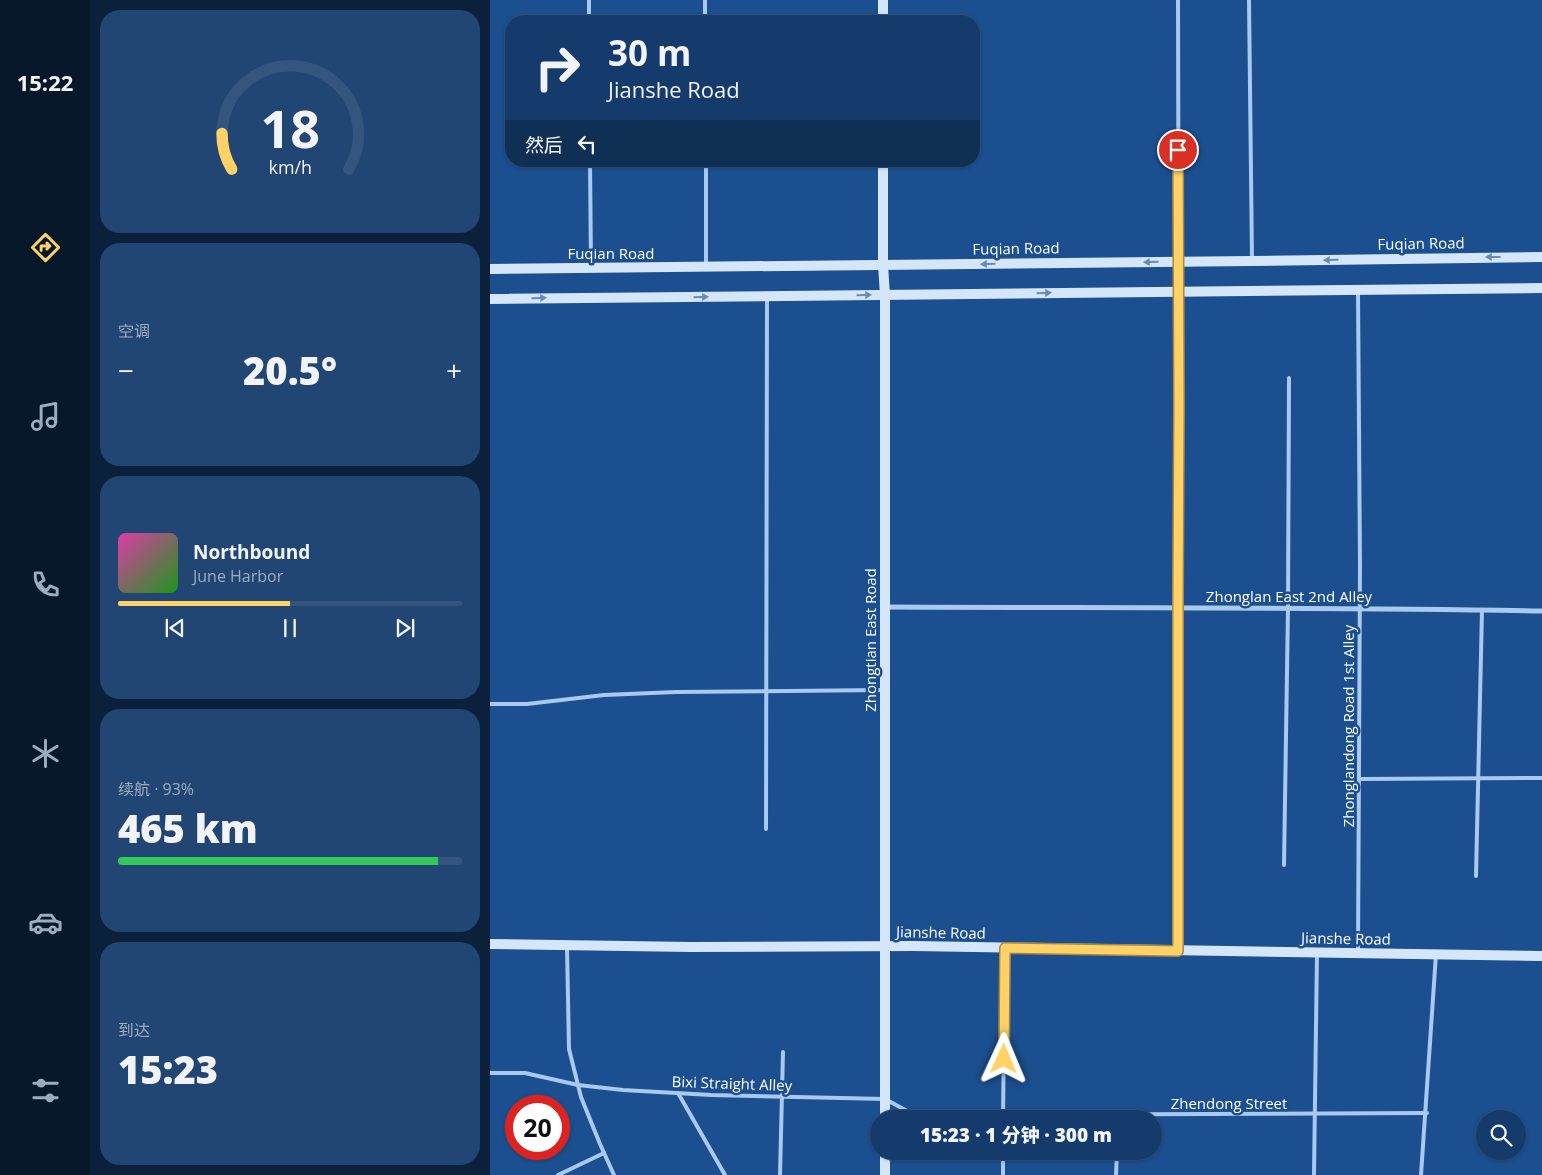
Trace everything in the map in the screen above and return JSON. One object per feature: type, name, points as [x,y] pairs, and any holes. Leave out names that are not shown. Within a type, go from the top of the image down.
[{"type":"street","points":[[883,0],[883,15]]},
{"type":"street","name":"Zhongtian East Road","points":[[883,167],[885,295],[885,1110]]},
{"type":"street","name":"Fuqian Road","points":[[490,269],[1178,262],[1542,256]]},
{"type":"street","points":[[490,299],[1542,288]]},
{"type":"street","name":"Zhonglan East 2nd Alley","points":[[885,607],[1360,608],[1542,611]]},
{"type":"street","name":"Jianshe Road","points":[[490,944],[691,947],[885,946],[1542,956]]},
{"type":"street","points":[[885,1160],[885,1175]]},
{"type":"lane","points":[[589,0],[589,15]]},
{"type":"lane","points":[[705,0],[705,15]]},
{"type":"lane","points":[[1178,0],[1178,951]]},
{"type":"lane","points":[[1249,0],[1252,261]]},
{"type":"lane","points":[[590,167],[591,268]]},
{"type":"lane","points":[[706,167],[706,267]]},
{"type":"lane","name":"Zhonglandong Road 1st Alley","points":[[1358,289],[1360,608],[1358,953]]},
{"type":"lane","points":[[766,829],[767,296]]},
{"type":"lane","points":[[1284,865],[1289,378]]},
{"type":"lane","points":[[1476,876],[1482,610]]},
{"type":"lane","points":[[490,704],[527,704],[604,695],[676,692],[885,690]]},
{"type":"lane","points":[[1359,779],[1542,778]]},
{"type":"lane","points":[[567,944],[569,1049],[581,1097],[614,1175]]},
{"type":"lane","points":[[1003,1110],[1005,948]]},
{"type":"lane","points":[[1314,1175],[1317,953]]},
{"type":"lane","points":[[1422,1175],[1436,954]]},
{"type":"lane","points":[[780,1175],[783,1052]]},
{"type":"lane","name":"Bixi Straight Alley","points":[[490,1073],[526,1073],[578,1085],[623,1090],[885,1098]]},
{"type":"lane","points":[[678,1093],[725,1175]]},
{"type":"lane","name":"Zhendong Street","points":[[885,1098],[906,1110]]},
{"type":"lane","name":"Zhendong Street","points":[[1162,1116],[1427,1113]]},
{"type":"lane","points":[[558,1175],[604,1153]]},
{"type":"lane","points":[[1003,1160],[1003,1175]]},
{"type":"lane","points":[[1116,1160],[1116,1175]]},
{"type":"route","points":[[1004,1059],[1005,948],[1178,951],[1178,150]]}]
